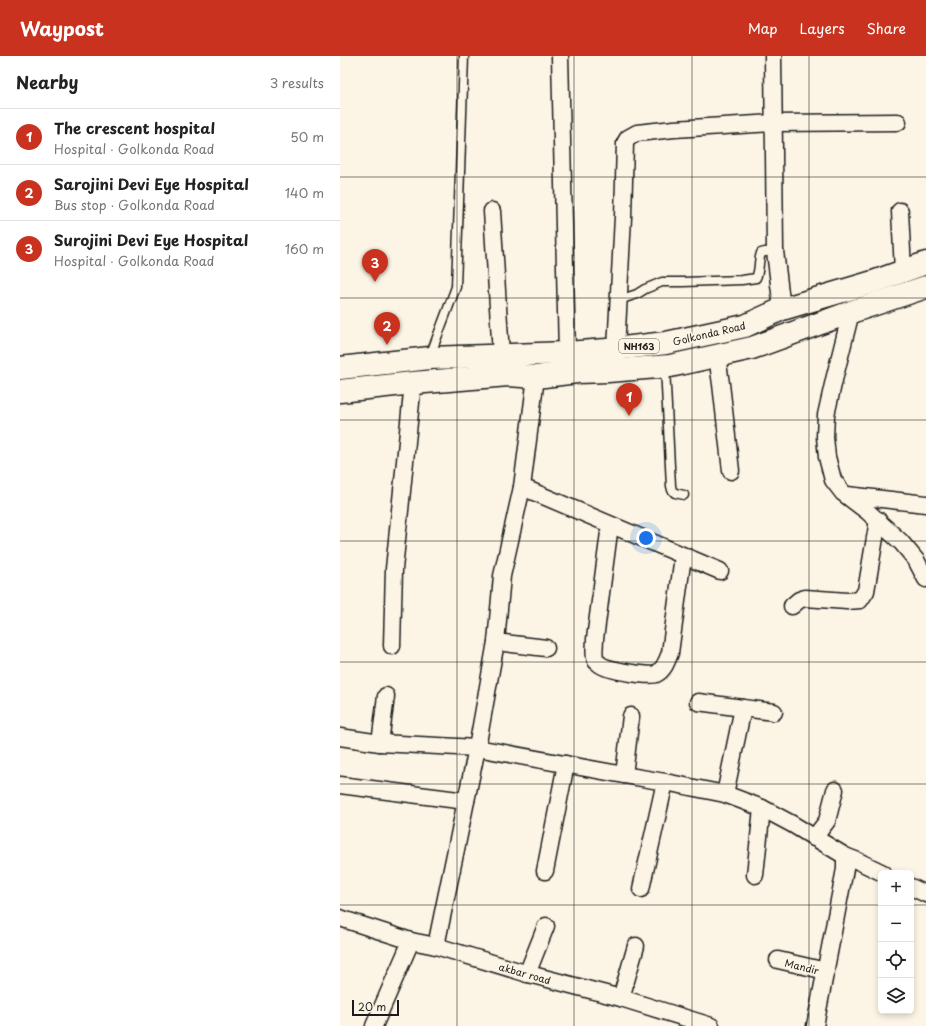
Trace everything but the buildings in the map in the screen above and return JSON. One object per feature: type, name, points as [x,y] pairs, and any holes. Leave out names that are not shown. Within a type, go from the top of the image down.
[{"type":"highway","name":"Golkonda Road","points":[[340,368],[430,358],[567,353],[666,343],[745,326],[782,310],[872,282],[926,263]]},
{"type":"highway","name":"NH163","points":[[340,391],[508,375],[536,377],[578,372],[670,366],[752,348],[851,312],[926,288]]},
{"type":"street","points":[[560,56],[567,353]]},
{"type":"street","points":[[773,56],[774,251],[782,310]]},
{"type":"street","points":[[616,349],[624,217],[625,143],[628,138],[637,133],[774,123],[898,122]]},
{"type":"street","points":[[492,211],[501,355]]},
{"type":"street","points":[[900,211],[903,271]]},
{"type":"street","points":[[851,312],[826,416],[824,436],[826,457],[833,480],[846,495],[878,520],[901,542],[916,560],[926,579]]},
{"type":"street","points":[[717,356],[730,471]]},
{"type":"street","points":[[436,946],[477,748],[496,642],[502,576],[522,487],[536,377]]},
{"type":"street","points":[[392,646],[394,569],[413,383]]},
{"type":"street","points":[[522,487],[720,572]]},
{"type":"street","points":[[846,495],[926,504]]},
{"type":"street","points":[[792,606],[799,600],[805,598],[847,601],[860,600],[866,591],[878,520]]},
{"type":"street","points":[[610,525],[595,639],[596,661],[601,666],[649,675],[656,674],[666,664],[670,654],[684,556]]},
{"type":"street","points":[[496,642],[546,648]]},
{"type":"street","points":[[380,743],[386,696]]},
{"type":"street","points":[[698,702],[774,712]]},
{"type":"street","points":[[725,794],[743,708]]},
{"type":"street","points":[[624,775],[632,716]]},
{"type":"street","points":[[340,738],[380,743],[477,748],[725,794],[762,808],[845,856],[878,871]]},
{"type":"street","points":[[545,871],[566,764]]},
{"type":"street","points":[[642,890],[666,782]]},
{"type":"street","points":[[340,785],[466,801]]},
{"type":"street","points":[[814,838],[827,821],[835,790]]},
{"type":"street","points":[[754,875],[762,808]]},
{"type":"street","points":[[815,1026],[845,869],[845,856]]},
{"type":"street","points":[[914,888],[926,894]]},
{"type":"street","name":"akbar road","points":[[340,918],[527,974],[622,998],[711,1026]]},
{"type":"street","points":[[527,974],[546,926]]},
{"type":"street","points":[[374,1026],[411,940]]},
{"type":"street","points":[[622,998],[636,946]]},
{"type":"street","name":"Mandir","points":[[778,960],[826,971]]},
{"type":"lane","points":[[430,358],[456,286],[464,56]]},
{"type":"lane","points":[[619,300],[637,294],[662,282],[742,280],[756,278],[760,265],[759,259],[761,254],[764,252],[774,251]]},
{"type":"lane","points":[[665,366],[671,486],[672,490],[684,495]]},
{"type":"place","name":"Surojini Devi Eye Hospital","points":[[375,282]]},
{"type":"place","name":"Sarojini Devi Eye Hospital","points":[[387,345]]},
{"type":"place","name":"The crescent hospital","points":[[629,416]]}]
